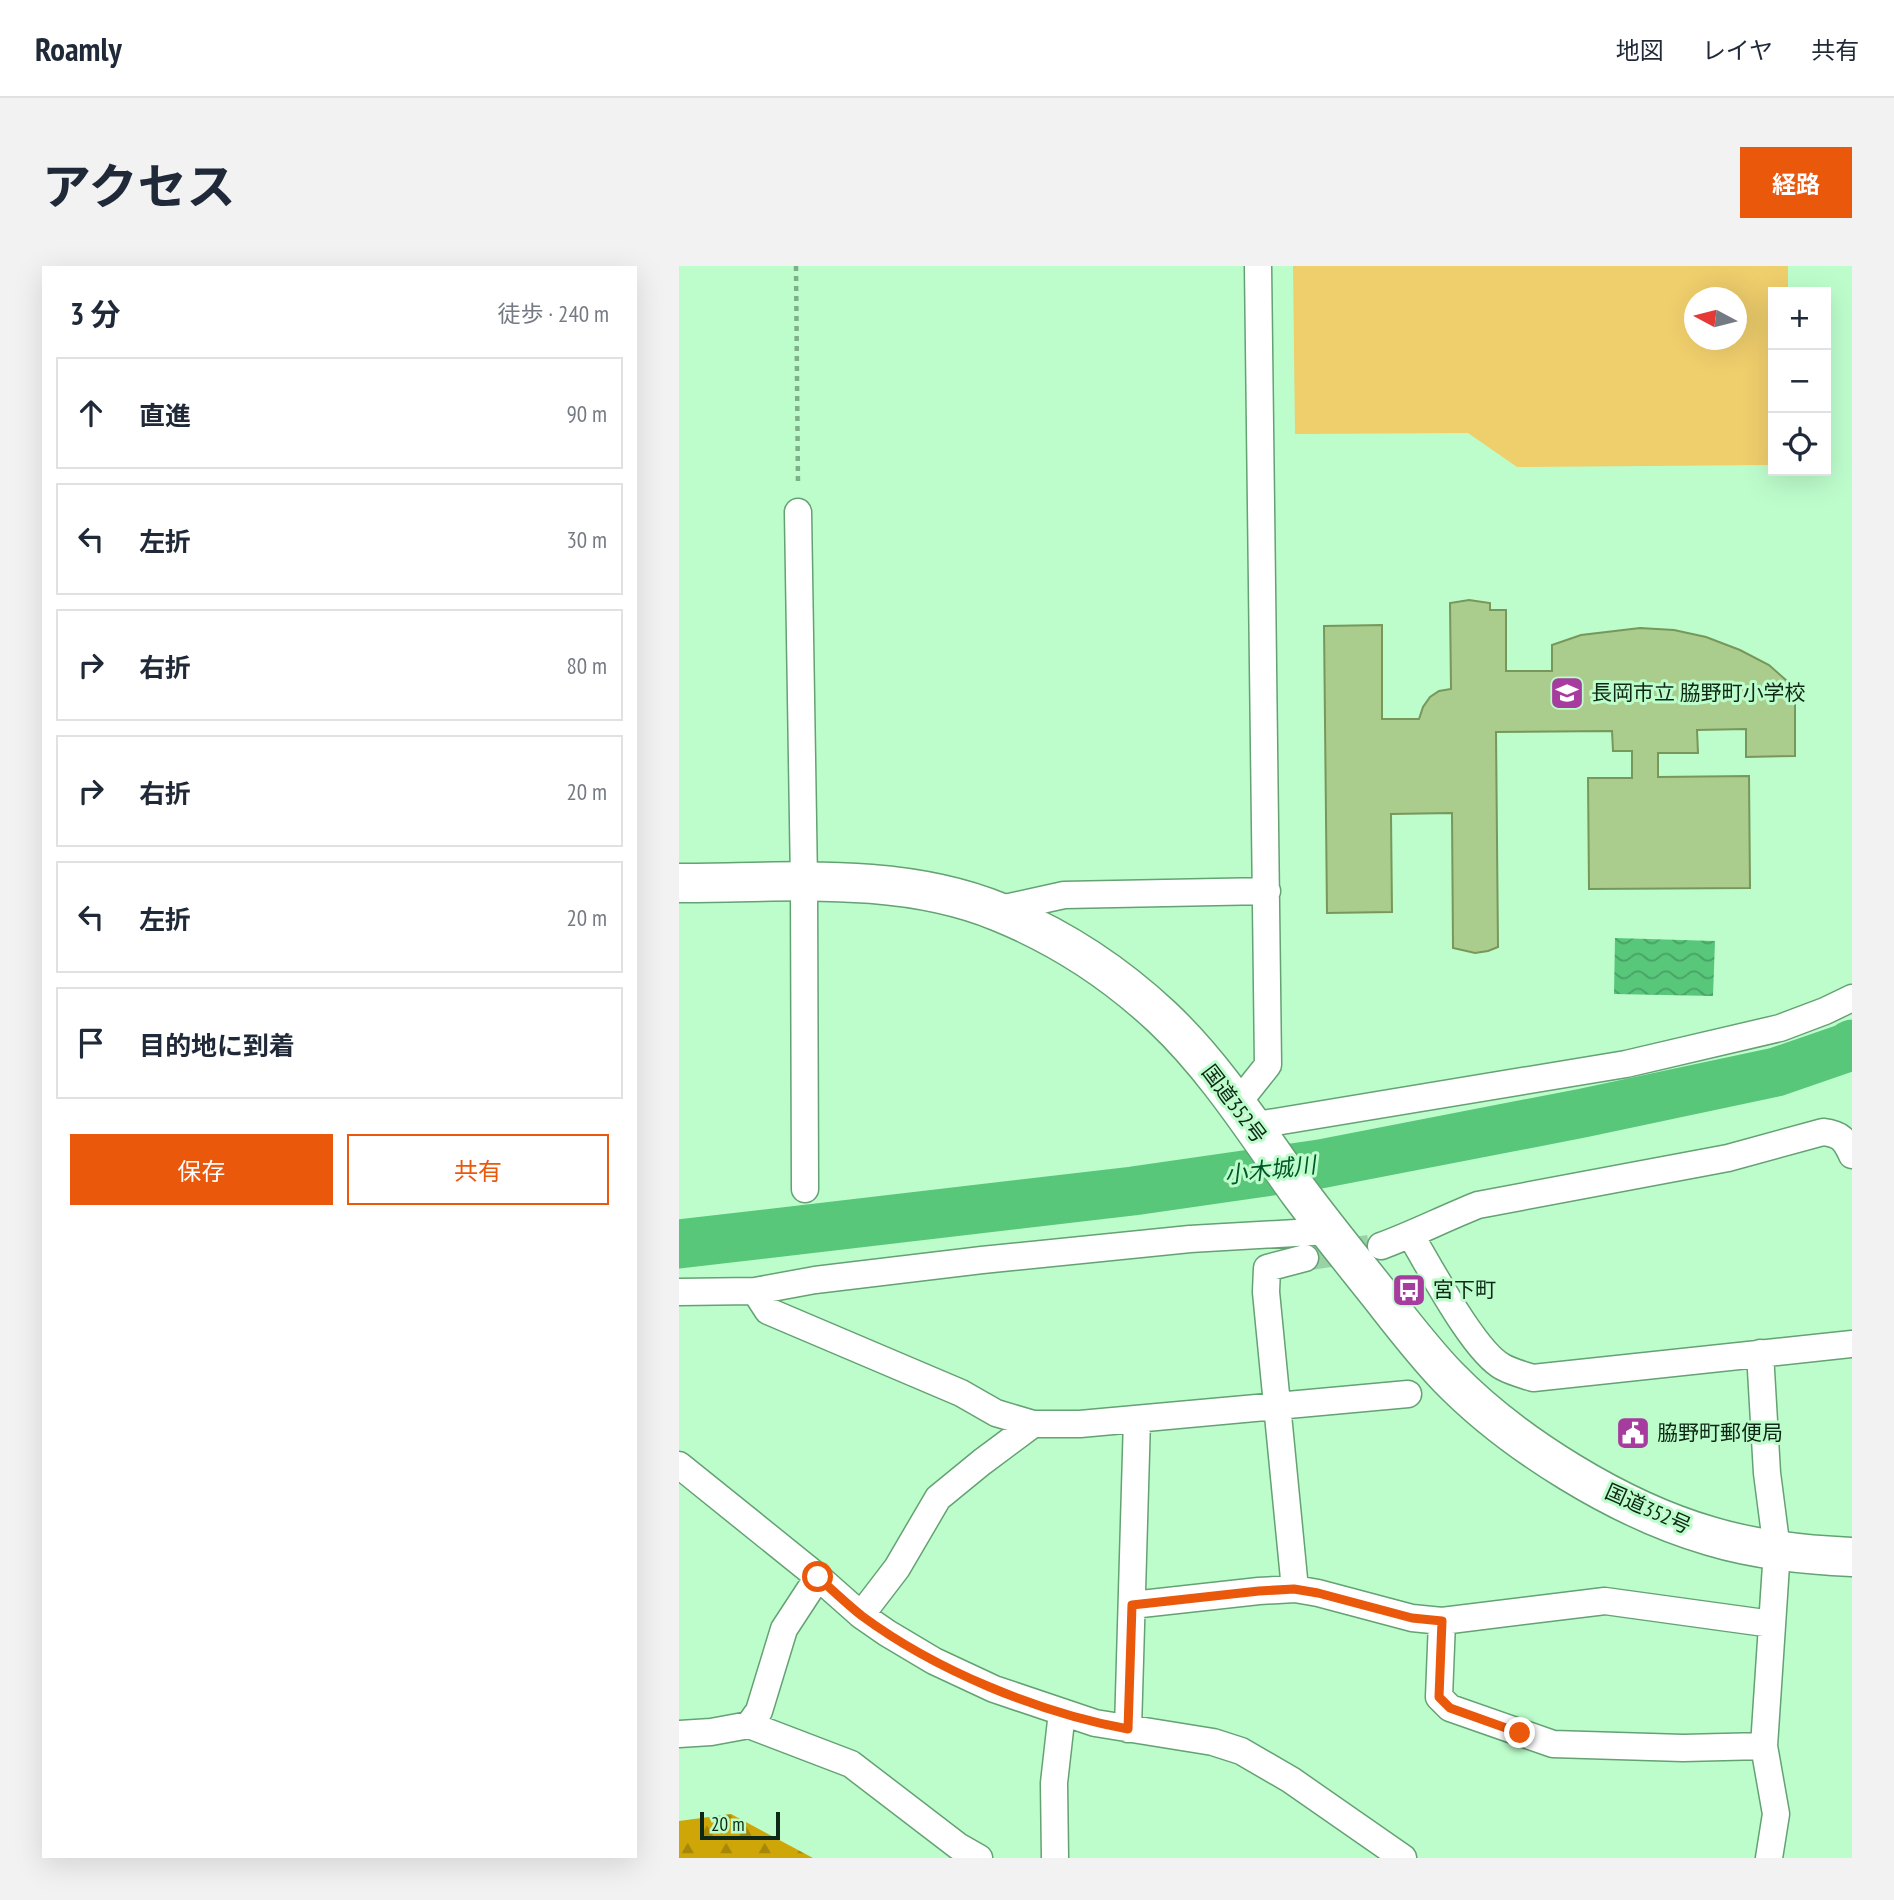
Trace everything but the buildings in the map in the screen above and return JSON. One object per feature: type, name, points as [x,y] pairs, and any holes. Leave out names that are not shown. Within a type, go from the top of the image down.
[{"type":"highway","name":"国道352号","points":[[679,883],[855,882],[900,887],[957,898],[1035,928],[1127,986],[1163,1018],[1194,1051],[1251,1124],[1319,1237],[1449,1378],[1527,1444],[1609,1494],[1659,1518],[1712,1537],[1807,1555],[1852,1557]]},
{"type":"street","points":[[1258,266],[1268,1065],[1251,1124],[1626,1064],[1780,1028],[1852,998]]},
{"type":"street","points":[[798,512],[804,883],[805,1189]]},
{"type":"street","points":[[996,911],[1064,895],[1266,891]]},
{"type":"street","points":[[1381,1247],[1478,1205],[1728,1158],[1823,1132],[1835,1133],[1847,1143],[1852,1155]]},
{"type":"street","points":[[1411,1236],[1469,1332],[1488,1356],[1524,1384],[1760,1353],[1852,1344]]},
{"type":"street","points":[[679,1292],[755,1291],[815,1280],[1190,1239],[1319,1237]]},
{"type":"street","points":[[1294,1589],[1266,1292],[1267,1268],[1319,1237]]},
{"type":"street","points":[[755,1291],[768,1311],[961,1393],[996,1413],[1033,1424],[1080,1424],[1408,1394]]},
{"type":"street","points":[[1760,1353],[1767,1473],[1777,1550],[1765,1746],[1776,1814],[1769,1858]]},
{"type":"street","points":[[1128,1729],[1137,1419]]},
{"type":"street","points":[[861,1615],[897,1568],[938,1498],[1033,1424]]},
{"type":"street","points":[[679,1465],[861,1615],[934,1661],[993,1689],[1095,1723],[1213,1742],[1241,1751],[1291,1780],[1403,1858]]},
{"type":"street","points":[[749,1725],[759,1711],[784,1629],[818,1577]]},
{"type":"street","points":[[1132,1605],[1294,1589],[1412,1618],[1442,1621],[1605,1601],[1772,1624]]},
{"type":"street","points":[[1442,1621],[1439,1697],[1450,1708],[1473,1717],[1553,1744],[1683,1748],[1765,1746]]},
{"type":"street","points":[[1055,1858],[1054,1783],[1062,1712]]},
{"type":"street","points":[[679,1734],[749,1725],[851,1765],[958,1846],[979,1858]]},
{"type":"path","points":[[796,266],[798,512]]},
{"type":"green space","points":[[731,1814],[813,1858],[679,1858],[679,1821]]},
{"type":"shaded area","points":[[1293,266],[1788,266],[1788,287],[1768,287],[1768,465],[1517,467],[1468,433],[1295,434]]},
{"type":"water","points":[[1615,938],[1715,941],[1713,996],[1614,994]]},
{"type":"waterway","name":"小木城川","points":[[679,1244],[1133,1191],[1320,1164],[1776,1072],[1852,1044]]},
{"type":"tunnel","points":[[1305,1258],[1381,1246]]},
{"type":"place","name":"長岡市立 脇野町小学校","points":[[1567,693]]},
{"type":"place","name":"宮下町","points":[[1409,1290]]},
{"type":"place","name":"脇野町郵便局","points":[[1633,1433]]},
{"type":"route","points":[[818,1577],[861,1615],[934,1661],[993,1689],[1095,1723],[1128,1729],[1132,1605],[1259,1591],[1294,1589],[1318,1593],[1412,1618],[1442,1621],[1439,1697],[1450,1708],[1520,1733]]}]
